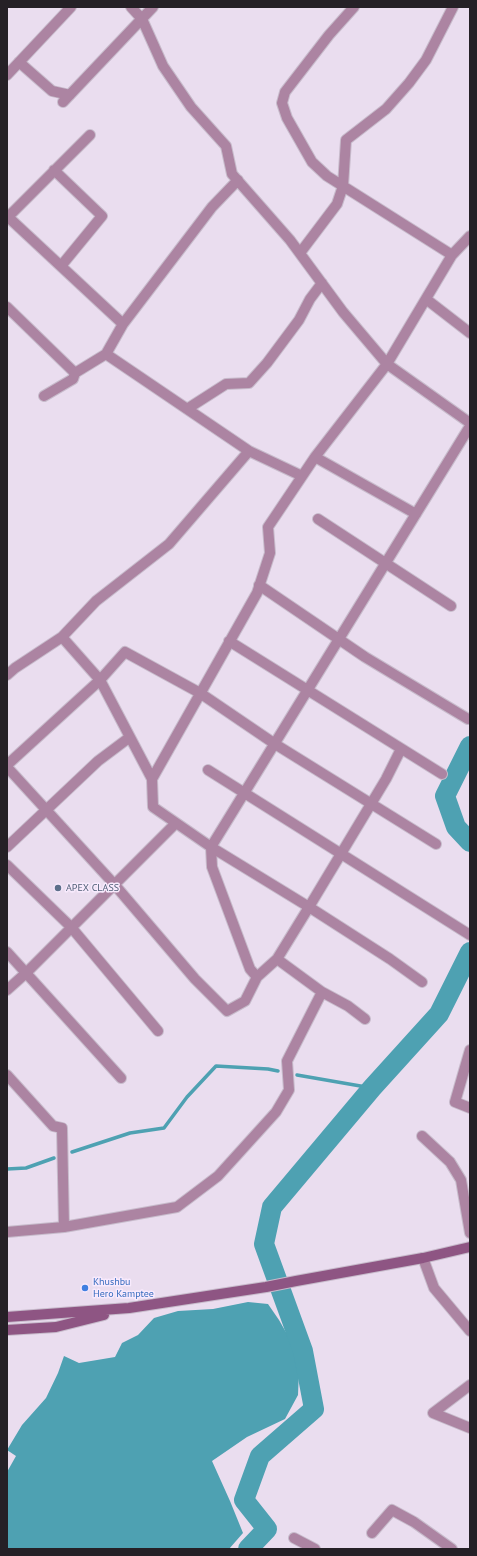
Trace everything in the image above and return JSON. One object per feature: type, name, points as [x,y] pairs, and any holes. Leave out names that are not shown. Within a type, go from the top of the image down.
[{"type":"street","points":[[7,75],[71,7]]},
{"type":"street","points":[[131,7],[142,19],[163,66],[191,107],[226,146],[232,174],[290,240],[343,312],[387,364],[470,423]]},
{"type":"street","points":[[19,62],[52,91],[67,98],[153,7]]},
{"type":"street","points":[[354,7],[329,35],[284,92],[282,103],[287,118],[312,162],[327,176],[452,255]]},
{"type":"street","points":[[300,254],[337,204],[343,186],[346,140],[386,109],[409,83],[426,60],[453,7]]},
{"type":"street","points":[[90,135],[7,217],[123,324]]},
{"type":"street","points":[[54,170],[102,216],[61,266]]},
{"type":"street","points":[[44,396],[73,379],[75,373],[106,354],[123,324],[212,207],[238,180]]},
{"type":"street","points":[[152,779],[256,593],[270,553],[268,527],[315,457],[387,364],[452,255],[470,236]]},
{"type":"street","points":[[187,409],[226,384],[249,383],[267,363],[299,320],[310,299],[322,283]]},
{"type":"street","points":[[426,299],[470,333]]},
{"type":"street","points":[[7,307],[75,373]]},
{"type":"street","points":[[106,354],[249,451],[302,476]]},
{"type":"street","points":[[257,977],[250,969],[212,867],[212,847],[470,426]]},
{"type":"street","points":[[7,675],[15,668],[62,638],[96,601],[169,544],[249,451]]},
{"type":"street","points":[[315,457],[416,514]]},
{"type":"street","points":[[318,519],[451,606]]},
{"type":"street","points":[[259,585],[365,657],[468,719]]},
{"type":"street","points":[[62,638],[100,680],[152,779],[153,807],[212,847],[390,958],[422,982]]},
{"type":"street","points":[[229,641],[442,774]]},
{"type":"street","points":[[401,749],[372,803],[310,908],[277,959],[257,977],[245,1001],[227,1011],[195,978],[114,884],[7,766],[100,680],[125,652],[200,693],[275,744],[372,803],[436,844]]},
{"type":"street","points":[[7,847],[98,761],[130,737]]},
{"type":"street","points":[[208,770],[470,935]]},
{"type":"street","points":[[7,990],[26,973],[176,823]]},
{"type":"street","points":[[7,865],[71,927],[158,1030]]},
{"type":"street","points":[[7,952],[121,1078]]},
{"type":"street","points":[[277,959],[322,992],[348,1006],[365,1019]]},
{"type":"street","points":[[7,1232],[64,1227],[177,1207],[218,1176],[276,1112],[289,1090],[286,1061],[322,992]]},
{"type":"street","points":[[470,1050],[455,1102],[470,1108]]},
{"type":"street","points":[[8,1079],[53,1126],[62,1128],[64,1227]]},
{"type":"street","points":[[422,1136],[450,1162],[461,1180],[470,1233]]},
{"type":"street","points":[[7,1317],[129,1308],[266,1288],[296,1281],[423,1258],[470,1247]]},
{"type":"street","points":[[423,1258],[434,1288],[470,1331]]},
{"type":"street","points":[[7,1330],[56,1327],[129,1308]]},
{"type":"street","points":[[470,1385],[432,1413],[470,1428]]},
{"type":"street","points":[[372,1533],[392,1510],[414,1522],[452,1549]]},
{"type":"street","points":[[294,1538],[316,1549]]},
{"type":"water","points":[[248,1302],[268,1304],[291,1341],[299,1370],[298,1395],[285,1419],[247,1437],[212,1461],[243,1533],[229,1549],[7,1549],[7,1472],[16,1456],[7,1450],[22,1425],[46,1398],[64,1356],[79,1363],[115,1357],[122,1343],[138,1335],[154,1318],[178,1311],[213,1309]]},
{"type":"waterway","points":[[470,746],[445,796],[456,827],[470,842]]},
{"type":"waterway","points":[[248,1549],[267,1529],[244,1500],[260,1456],[314,1409],[303,1351],[264,1244],[272,1207],[372,1088],[439,1014],[470,952]]},
{"type":"waterway","points":[[72,1152],[130,1133],[164,1128],[187,1097],[216,1066],[278,1071]]},
{"type":"waterway","points":[[297,1075],[372,1088]]},
{"type":"waterway","points":[[7,1169],[26,1168],[54,1158]]},
{"type":"place","name":"APEX CLASS","points":[[58,888]]},
{"type":"place","name":"Khushbu Hero Kamptee","points":[[85,1288]]}]
